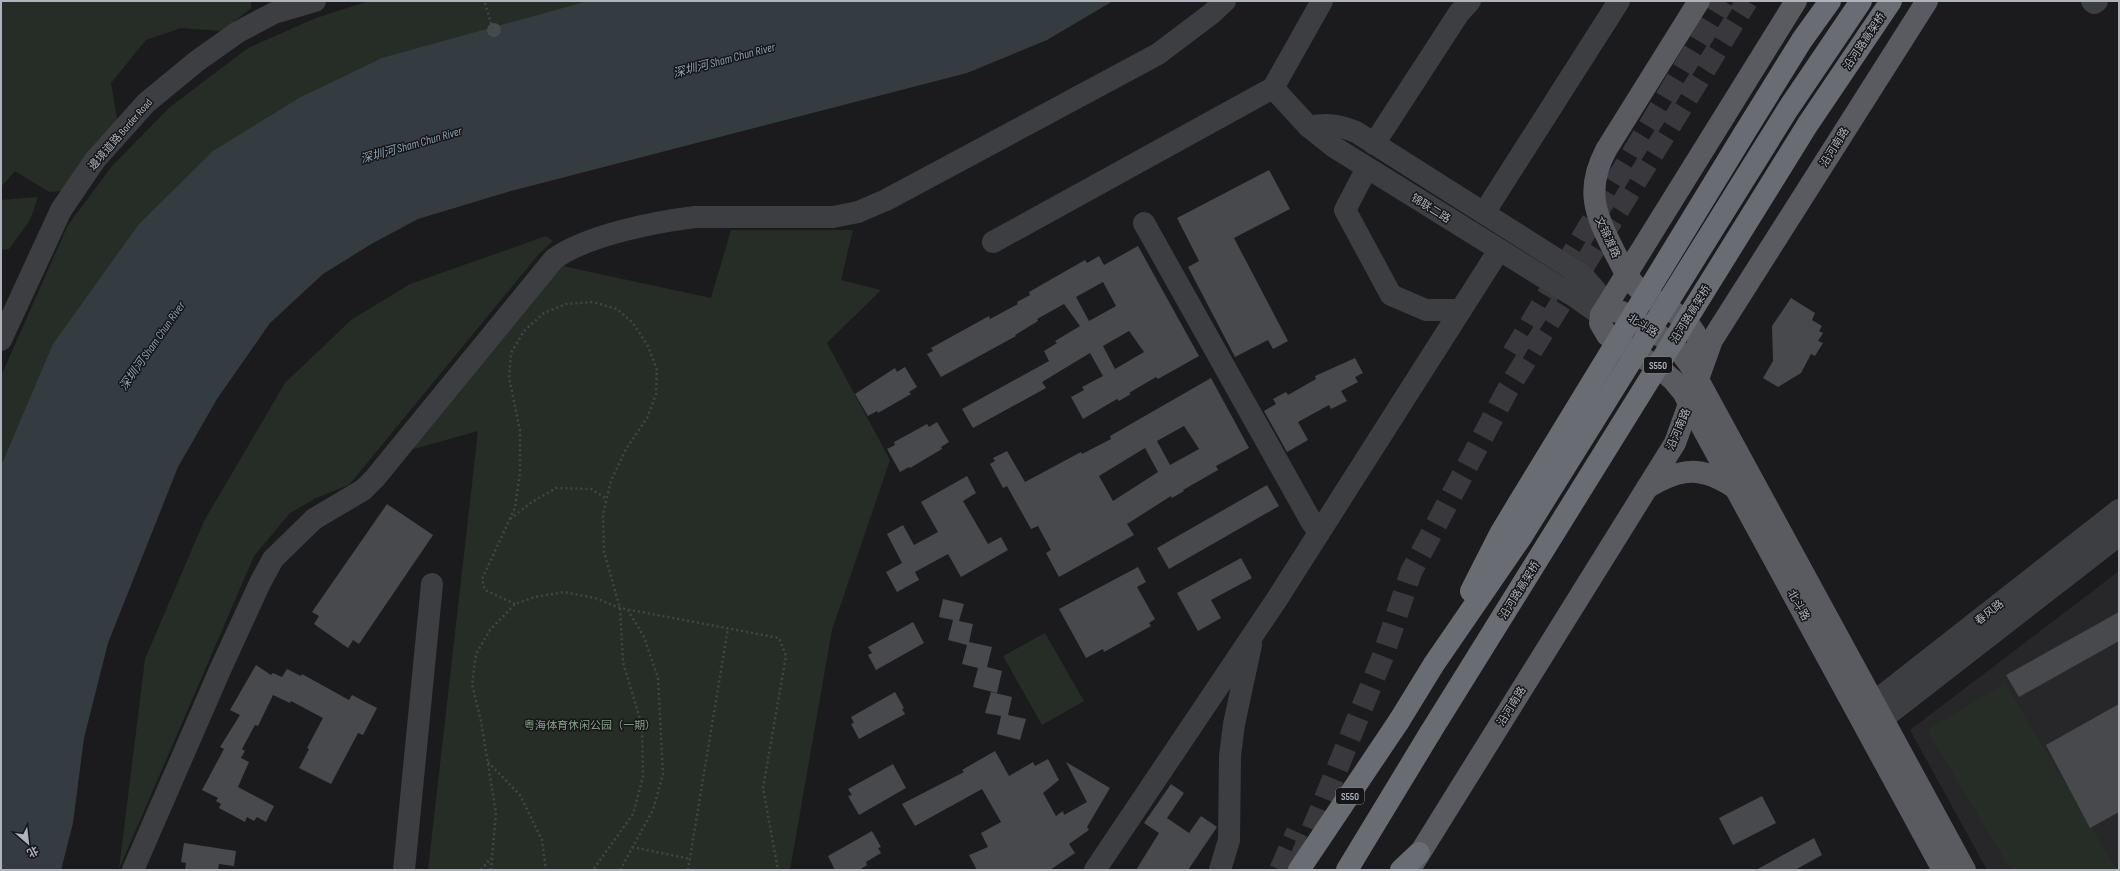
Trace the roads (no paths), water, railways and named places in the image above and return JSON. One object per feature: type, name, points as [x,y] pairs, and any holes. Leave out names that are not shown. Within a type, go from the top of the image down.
[{"type":"highway","points":[[1434,664],[1500,534],[1757,112],[1802,40],[1830,1]]},
{"type":"highway","name":"S550","points":[[1300,870],[1400,721],[1434,664],[1522,536],[1788,109],[1861,1]]},
{"type":"highway","name":"沿河路高架桥","points":[[1347,870],[1430,733],[1808,124],[1891,1]]},
{"type":"highway","points":[[1401,870],[1414,861]]},
{"type":"main road","name":"文锦渡路","points":[[1691,387],[1699,358],[1700,343],[1693,329],[1684,319],[1639,288],[1626,273],[1600,223],[1595,208],[1593,192],[1594,177],[1606,150],[1699,1]]},
{"type":"main road","points":[[1600,315],[1796,1]]},
{"type":"main road","name":"沿河南路","points":[[1414,861],[1675,443],[1691,387],[1712,340],[1927,1]]},
{"type":"main road","name":"北斗路","points":[[1600,315],[1600,323],[1607,335],[1659,368],[1673,380],[1691,387],[1871,717],[1943,870]]},
{"type":"main road","name":"北斗路","points":[[1691,387],[1735,488],[1871,717],[1966,870]]},
{"type":"main road","points":[[1646,489],[1662,479],[1677,473],[1693,472],[1707,473],[1720,478],[1735,488]]},
{"type":"street","name":"邊境道路 Border Road","points":[[1,340],[61,210],[95,160],[146,103],[197,61],[238,32],[274,13],[315,1]]},
{"type":"street","points":[[133,870],[220,670],[260,583],[273,559],[314,519],[363,490],[375,478],[554,258],[579,244],[695,216],[833,217],[858,212],[886,200],[1158,54],[1211,14],[1225,1]]},
{"type":"street","points":[[993,242],[1272,88],[1322,1]]},
{"type":"street","points":[[1374,144],[1459,13],[1470,1]]},
{"type":"street","points":[[1484,213],[1619,1]]},
{"type":"street","points":[[2092,1],[2097,1]]},
{"type":"street","name":"锦联二路","points":[[1272,88],[1309,127],[1334,147],[1600,315]]},
{"type":"street","points":[[1309,127],[1324,124],[1341,126],[1356,132],[1583,276],[1596,292],[1600,315]]},
{"type":"street","points":[[1368,168],[1345,210],[1391,295],[1426,310],[1452,310]]},
{"type":"street","points":[[1144,223],[1315,527]]},
{"type":"street","points":[[1220,870],[1229,840],[1230,756],[1234,724],[1242,694],[1256,616],[1265,594],[1315,527],[1452,310],[1475,262],[1499,250]]},
{"type":"street","name":"春风路","points":[[1871,717],[2119,510]]},
{"type":"street","name":"春风路","points":[[1871,717],[2119,535]]},
{"type":"street","points":[[404,870],[432,584]]},
{"type":"street","points":[[1095,870],[1252,636]]},
{"type":"water","name":"深圳河 Sham Chun River","points":[[588,1],[1113,1],[1047,40],[967,73],[511,191],[418,219],[373,243],[323,274],[270,323],[217,399],[178,467],[108,643],[84,738],[73,823],[61,870],[1,870],[1,466],[53,344],[139,224],[213,151],[299,98],[382,58]]},
{"type":"tunnel","points":[[1513,353],[1724,1]]},
{"type":"tunnel","points":[[1300,860],[1383,656],[1411,572],[1508,389],[1747,1]]},
{"type":"tunnel","points":[[1280,870],[1297,832]]},
{"type":"park label","name":"粤海体育休闲公园（一期）","points":[[590,725]]}]
